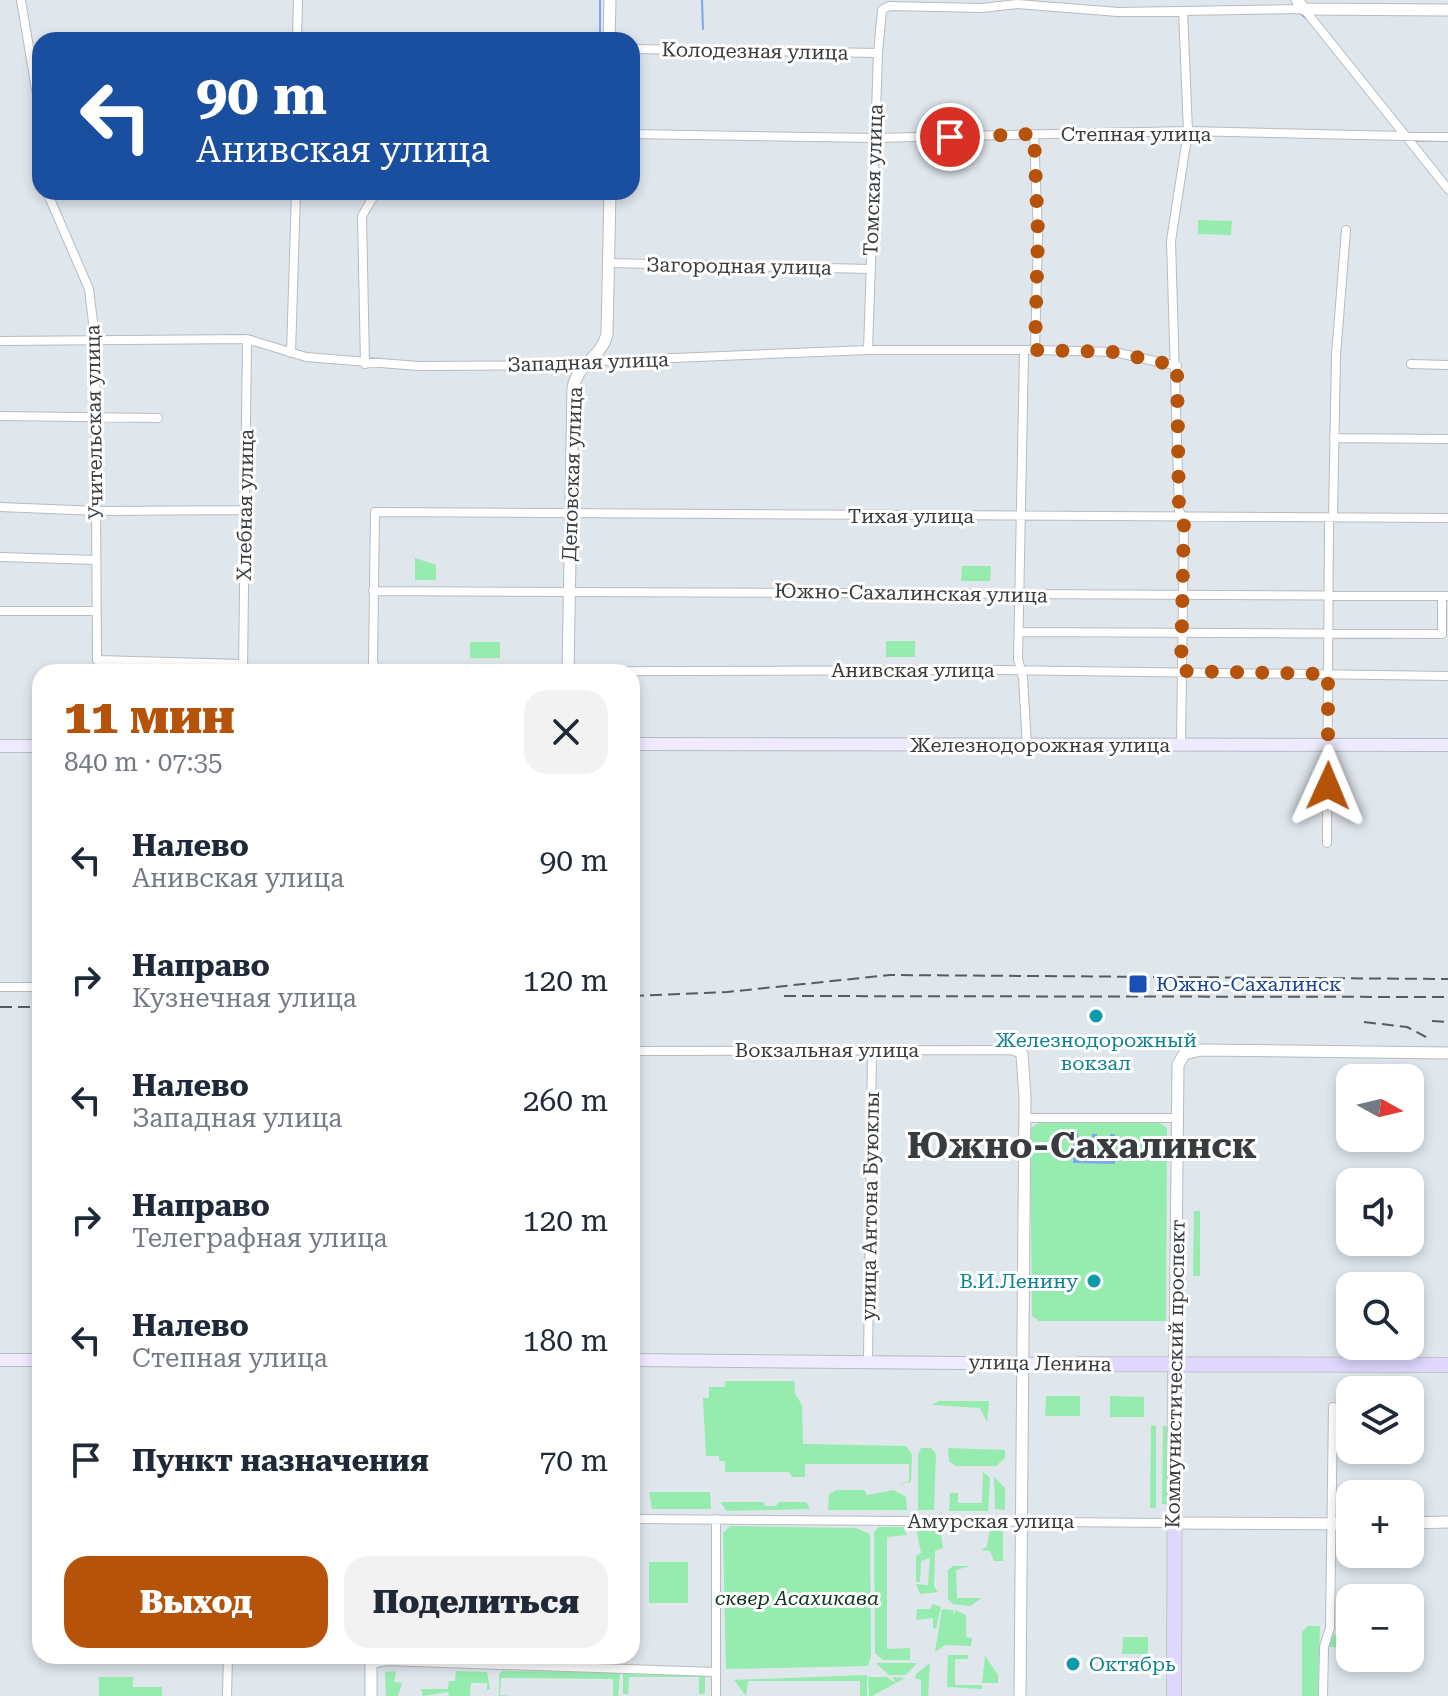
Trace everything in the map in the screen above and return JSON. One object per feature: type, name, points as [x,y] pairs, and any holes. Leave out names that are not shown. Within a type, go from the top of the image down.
[{"type":"main road","name":"Железнодорожная улица","points":[[640,744],[1448,745]]},
{"type":"main road","points":[[0,746],[32,746]]},
{"type":"main road","points":[[0,1360],[32,1360]]},
{"type":"main road","name":"улица Ленина","points":[[640,1360],[1448,1365]]},
{"type":"main road","name":"Коммунистический проспект","points":[[1174,1696],[1175,1365]]},
{"type":"street","points":[[21,0],[32,65]]},
{"type":"street","points":[[297,32],[298,0]]},
{"type":"street","points":[[609,32],[610,0]]},
{"type":"street","name":"Томская улица","points":[[868,350],[874,138],[882,10],[889,6],[982,8],[1017,4],[1118,12],[1183,11]]},
{"type":"street","points":[[1301,4],[1448,189]]},
{"type":"street","points":[[1181,745],[1184,518],[1179,511],[1171,241],[1188,131],[1183,11],[1301,4],[1448,10]]},
{"type":"street","name":"Колодезная улица","points":[[640,49],[878,53]]},
{"type":"street","name":"Степная улица","points":[[640,134],[874,138],[1188,131],[1448,137]]},
{"type":"street","points":[[1034,134],[1038,234],[1035,350]]},
{"type":"street","name":"Учительская улица","points":[[50,200],[89,289],[95,339],[97,660],[170,664]]},
{"type":"street","points":[[291,353],[296,200]]},
{"type":"street","points":[[365,364],[362,216],[371,200]]},
{"type":"street","name":"Деповская улица","points":[[568,664],[573,388],[578,373],[600,351],[607,334],[610,200]]},
{"type":"street","points":[[1327,843],[1328,596],[1346,230]]},
{"type":"street","name":"Загородная улица","points":[[609,263],[870,269]]},
{"type":"street","name":"Западная улица","points":[[0,341],[247,339],[291,353],[365,364],[585,364],[868,350],[1035,350],[1114,352],[1177,366]]},
{"type":"street","name":"Хлебная улица","points":[[243,664],[247,339]]},
{"type":"street","points":[[1024,352],[1019,632],[1027,746]]},
{"type":"street","points":[[1411,364],[1448,365]]},
{"type":"street","points":[[0,416],[158,418]]},
{"type":"street","points":[[1334,438],[1448,439]]},
{"type":"street","points":[[0,507],[98,511],[245,510]]},
{"type":"street","name":"Тихая улица","points":[[373,591],[375,512],[1448,518]]},
{"type":"street","points":[[0,557],[96,560]]},
{"type":"street","points":[[373,591],[374,664]]},
{"type":"street","name":"Южно-Сахалинская улица","points":[[373,591],[1445,596]]},
{"type":"street","points":[[1019,632],[1442,634],[1445,596]]},
{"type":"street","points":[[0,611],[95,611]]},
{"type":"street","name":"Анивская улица","points":[[640,670],[1181,671],[1448,676]]},
{"type":"street","points":[[0,987],[32,987]]},
{"type":"street","name":"улица Антона Буюклы","points":[[868,1361],[872,1050]]},
{"type":"street","name":"Вокзальная улица","points":[[640,1051],[1011,1050],[1022,1054]]},
{"type":"street","name":"Коммунистический проспект","points":[[1175,1365],[1178,1065],[1184,1054],[1201,1050],[1448,1053]]},
{"type":"street","points":[[1020,1696],[1025,1118],[1022,1054]]},
{"type":"street","points":[[1025,1118],[1178,1118]]},
{"type":"street","points":[[1323,1696],[1324,1647],[1330,1628],[1333,1407]]},
{"type":"street","name":"Амурская улица","points":[[640,1519],[1336,1523]]},
{"type":"street","points":[[716,1519],[716,1696]]},
{"type":"street","points":[[1424,1523],[1448,1522]]},
{"type":"street","points":[[227,1696],[228,1664]]},
{"type":"street","points":[[371,1664],[371,1696]]},
{"type":"street","points":[[409,1664],[716,1672]]},
{"type":"green space","points":[[1198,220],[1232,221],[1231,235],[1198,234]]},
{"type":"green space","points":[[415,558],[436,565],[436,580],[415,580]]},
{"type":"green space","points":[[962,566],[991,566],[990,581],[961,581]]},
{"type":"green space","points":[[886,641],[915,641],[915,657],[886,657]]},
{"type":"green space","points":[[470,642],[500,642],[500,658],[470,658]]},
{"type":"green space","points":[[1044,1120],[1155,1120],[1167,1128],[1166,1321],[1039,1321],[1032,1316],[1030,1133],[1032,1127]]},
{"type":"green space","points":[[1194,1211],[1200,1211],[1200,1276],[1193,1276]]},
{"type":"green space","points":[[725,1381],[794,1381],[795,1394],[802,1405],[803,1444],[906,1446],[912,1454],[911,1482],[899,1484],[909,1481],[909,1464],[805,1464],[805,1477],[792,1477],[789,1472],[725,1472],[725,1461],[719,1461],[719,1456],[706,1456],[703,1398],[709,1398],[709,1387],[725,1387]]},
{"type":"green space","points":[[1046,1396],[1080,1396],[1080,1416],[1045,1416]]},
{"type":"green space","points":[[1110,1396],[1144,1397],[1144,1417],[1110,1417]]},
{"type":"green space","points":[[939,1401],[989,1401],[987,1422],[980,1408],[932,1405]]},
{"type":"green space","points":[[1151,1425],[1156,1426],[1156,1508],[1150,1508]]},
{"type":"green space","points":[[1163,1426],[1168,1426],[1167,1504],[1162,1504]]},
{"type":"green space","points":[[921,1448],[931,1448],[936,1454],[934,1510],[918,1510],[918,1455]]},
{"type":"green space","points":[[948,1448],[1005,1450],[1005,1458],[996,1466],[956,1466],[949,1461]]},
{"type":"green space","points":[[983,1472],[990,1478],[988,1511],[949,1511],[950,1493],[958,1493],[958,1503],[982,1503]]},
{"type":"green space","points":[[994,1477],[1005,1488],[1005,1510],[995,1509]]},
{"type":"green space","points":[[837,1490],[864,1490],[867,1495],[894,1490],[906,1497],[907,1510],[828,1510],[829,1494]]},
{"type":"green space","points":[[649,1492],[710,1492],[711,1509],[652,1509]]},
{"type":"green space","points":[[720,1502],[763,1502],[765,1506],[776,1506],[779,1502],[806,1502],[810,1509],[727,1511]]},
{"type":"green space","name":"сквер Асахикава","points":[[730,1526],[856,1528],[870,1534],[871,1656],[868,1666],[726,1669],[723,1533]]},
{"type":"green space","points":[[879,1527],[903,1527],[907,1535],[887,1537],[887,1649],[910,1648],[910,1660],[883,1660],[875,1653],[874,1532]]},
{"type":"green space","points":[[940,1527],[943,1548],[935,1551],[934,1587],[938,1592],[920,1594],[916,1584],[928,1585],[930,1558],[921,1561],[920,1582],[916,1582],[916,1556],[921,1553],[916,1528]]},
{"type":"green space","points":[[1003,1528],[1003,1561],[994,1561],[990,1551],[981,1550],[987,1546],[990,1529]]},
{"type":"green space","points":[[649,1562],[688,1562],[688,1603],[649,1603]]},
{"type":"green space","points":[[953,1566],[970,1566],[956,1570],[957,1598],[982,1598],[970,1606],[953,1604],[948,1599],[948,1570]]},
{"type":"green space","points":[[933,1604],[941,1607],[936,1629],[933,1628],[933,1618],[916,1620],[917,1609],[930,1609]]},
{"type":"green space","points":[[942,1609],[953,1610],[954,1616],[955,1610],[966,1615],[966,1637],[972,1638],[971,1646],[945,1645],[935,1652]]},
{"type":"green space","points":[[1308,1626],[1320,1626],[1318,1696],[1302,1696],[1302,1632]]},
{"type":"green space","points":[[1336,1634],[1336,1647],[1328,1647],[1329,1638]]},
{"type":"green space","points":[[1123,1637],[1148,1637],[1148,1654],[1122,1654]]},
{"type":"green space","points":[[948,1655],[969,1655],[967,1659],[955,1659],[955,1685],[982,1685],[982,1689],[947,1687]]},
{"type":"green space","points":[[985,1656],[998,1675],[998,1683],[982,1683]]},
{"type":"green space","points":[[876,1663],[917,1663],[906,1675],[889,1675]]},
{"type":"green space","points":[[930,1663],[928,1696],[921,1696],[921,1680],[915,1678],[916,1674]]},
{"type":"green space","points":[[396,1671],[394,1682],[402,1683],[398,1696],[386,1696],[385,1672]]},
{"type":"green space","points":[[456,1671],[487,1672],[490,1689],[487,1690],[487,1683],[471,1683],[470,1696],[449,1696],[448,1692],[423,1696],[421,1689],[448,1689],[449,1681],[455,1681]]},
{"type":"green space","points":[[502,1671],[620,1672],[618,1696],[613,1696],[613,1679],[501,1678],[500,1695],[510,1696],[499,1696],[499,1674]]},
{"type":"green space","points":[[623,1672],[705,1674],[705,1693],[692,1696],[699,1694],[699,1677],[629,1677],[628,1694],[623,1694]]},
{"type":"green space","points":[[867,1675],[867,1696],[860,1696],[860,1681],[748,1681],[746,1696],[734,1680]]},
{"type":"green space","points":[[99,1677],[133,1677],[133,1687],[162,1687],[162,1696],[99,1696]]},
{"type":"green space","points":[[868,1677],[887,1677],[896,1683],[869,1696]]},
{"type":"water","points":[[1074,1134],[1078,1134],[1078,1157],[1091,1158],[1092,1134],[1097,1134],[1097,1158],[1110,1158],[1110,1134],[1115,1134],[1115,1164],[1073,1163]]},
{"type":"waterway","points":[[600,0],[600,32]]},
{"type":"waterway","points":[[702,0],[703,29]]},
{"type":"waterway","points":[[1300,13],[1307,19]]},
{"type":"railway","points":[[640,996],[727,992],[890,975],[1448,979]]},
{"type":"railway","points":[[784,996],[1448,997]]},
{"type":"railway","points":[[0,1007],[32,1007]]},
{"type":"railway","points":[[1432,1021],[1448,1022]]},
{"type":"railway","points":[[1364,1022],[1407,1027],[1426,1037]]},
{"type":"place","name":"Южно-Сахалинск","points":[[1138,984]]},
{"type":"place","name":"Железнодорожный вокзал","points":[[1096,1016]]},
{"type":"place","name":"В.И.Ленину","points":[[1094,1281]]},
{"type":"place","name":"Октябрь","points":[[1073,1664]]},
{"type":"district","name":"Южно-Сахалинск","points":[[1082,1145]]},
{"type":"route","points":[[950,137],[1034,134],[1038,234],[1035,350],[1114,352],[1177,366],[1179,511],[1184,518],[1181,671],[1328,674],[1328,786]]}]
